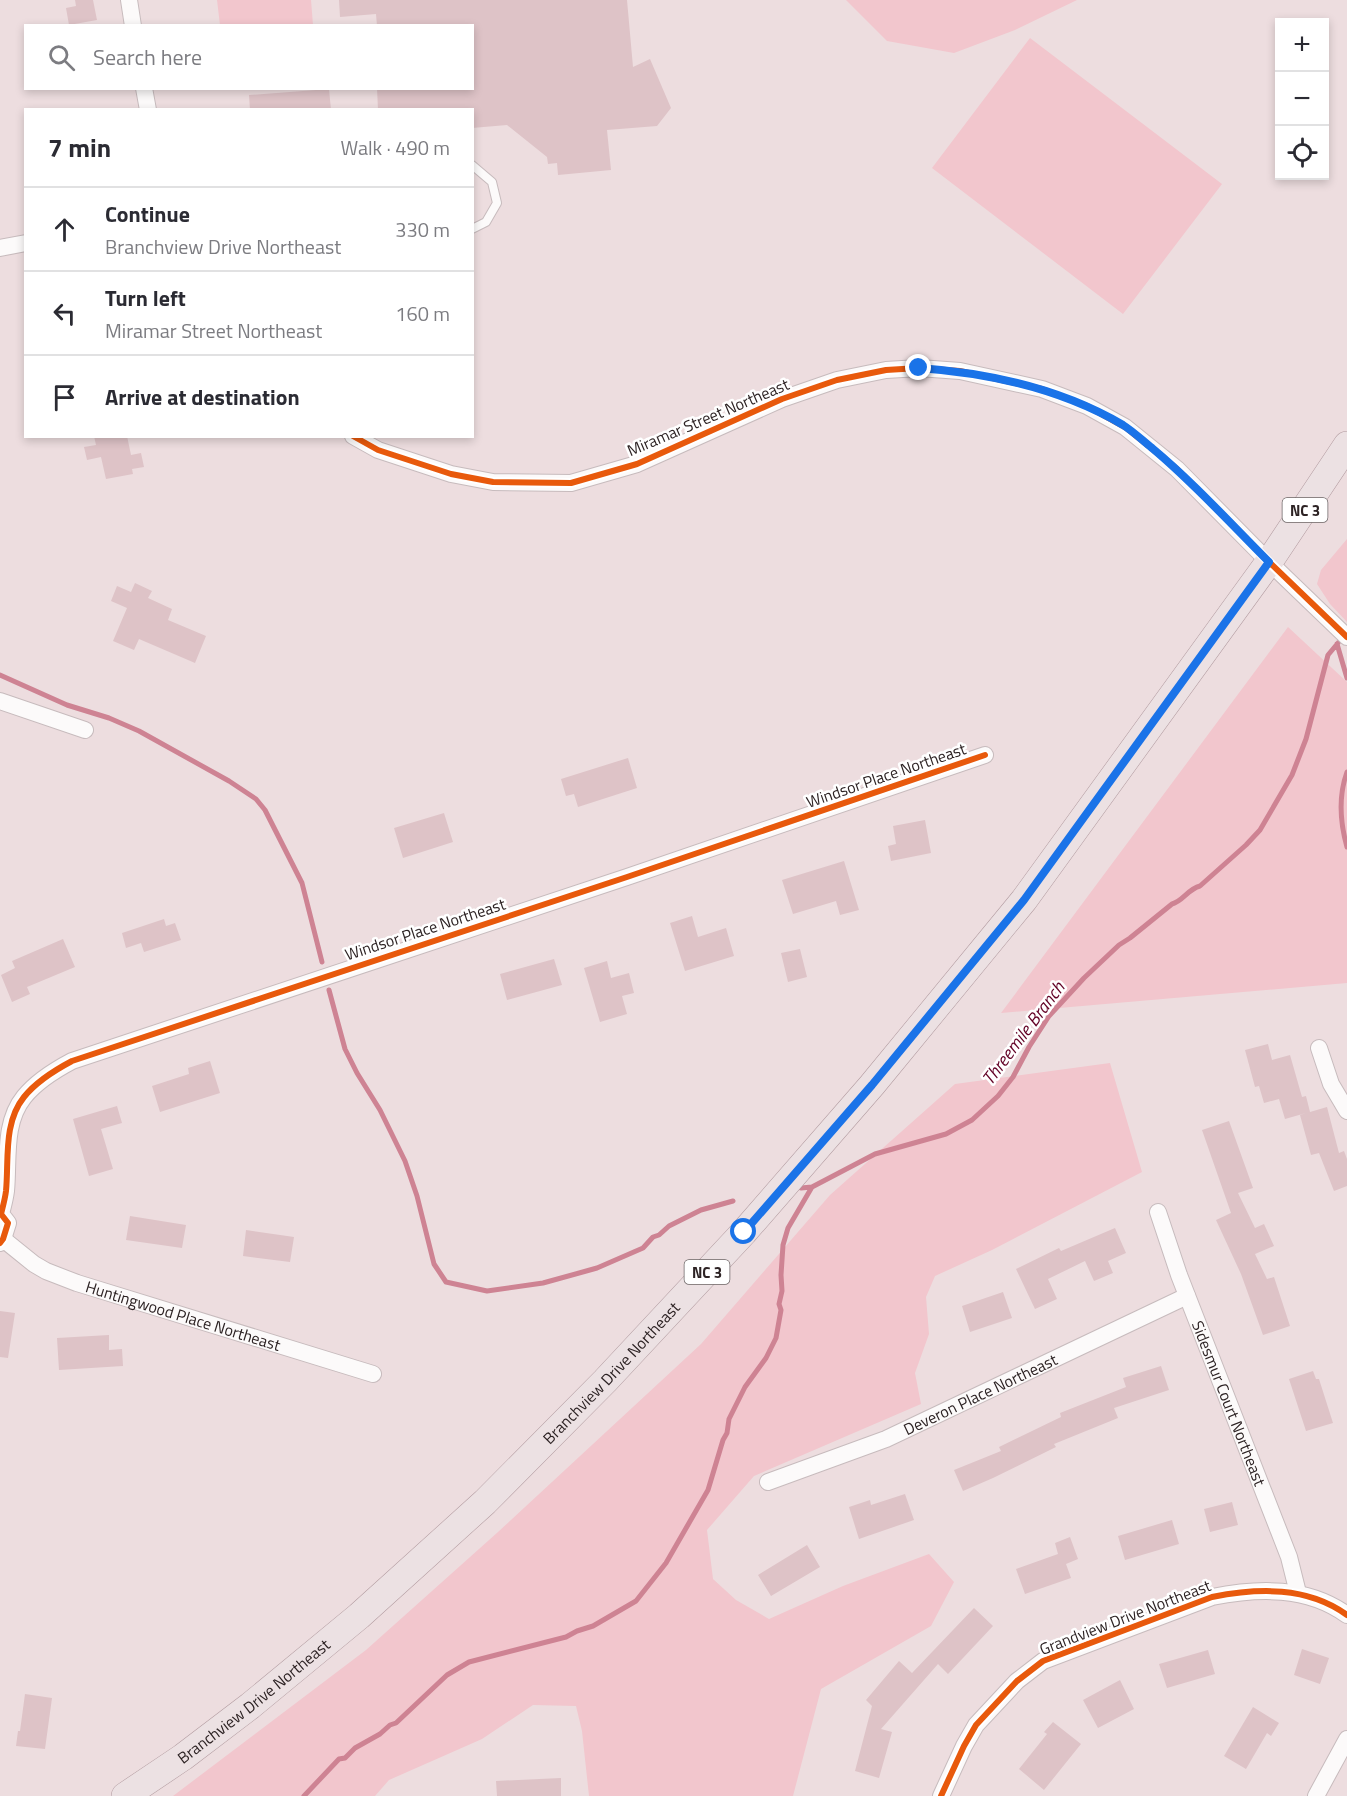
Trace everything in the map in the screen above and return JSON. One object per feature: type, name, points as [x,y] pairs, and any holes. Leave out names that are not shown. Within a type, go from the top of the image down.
[{"type":"main road","name":"Branchview Drive Northeast","points":[[125,1796],[183,1757],[250,1706],[359,1616],[485,1503],[605,1382],[719,1258],[872,1085],[1024,900],[1269,562],[1347,445]]},
{"type":"street","points":[[129,0],[134,24]]},
{"type":"street","points":[[144,90],[148,108]]},
{"type":"street","points":[[0,248],[24,243]]},
{"type":"street","name":"Miramar Street Northeast","points":[[357,438],[378,450],[451,474],[493,482],[571,483],[637,464],[782,399],[837,380],[886,370],[919,368],[960,371],[1042,389],[1087,406],[1125,427],[1177,469],[1347,637]]},
{"type":"street","points":[[0,701],[85,730]]},
{"type":"street","name":"Windsor Place Northeast","points":[[2,1241],[8,1224],[1,1214],[6,1191],[7,1151],[14,1116],[24,1097],[37,1084],[72,1061],[627,877],[985,755]]},
{"type":"street","points":[[1318,1048],[1331,1084],[1347,1111]]},
{"type":"street","name":"Sidesmur Court Northeast","points":[[1158,1212],[1187,1296],[1289,1557],[1298,1593]]},
{"type":"street","name":"Huntingwood Place Northeast","points":[[2,1241],[34,1264],[77,1283],[373,1374]]},
{"type":"street","name":"Deveron Place Northeast","points":[[768,1482],[886,1439],[1187,1296]]},
{"type":"street","name":"Grandview Drive Northeast","points":[[941,1796],[976,1725],[1017,1681],[1043,1661],[1212,1598],[1239,1592],[1283,1590],[1298,1593],[1338,1608],[1347,1615]]},
{"type":"street","points":[[1316,1796],[1347,1739]]},
{"type":"lane","points":[[474,167],[492,182],[496,203],[486,222],[474,228]]},
{"type":"shaded area","points":[[217,0],[311,0],[313,24],[220,24]]},
{"type":"shaded area","points":[[846,0],[1077,0],[1015,30],[954,53],[887,41]]},
{"type":"shaded area","points":[[1030,38],[1222,184],[1123,314],[932,168]]},
{"type":"shaded area","points":[[1347,539],[1347,622],[1330,604],[1317,584],[1321,570]]},
{"type":"shaded area","points":[[1288,627],[1347,682],[1347,983],[1001,1013]]},
{"type":"shaded area","points":[[1110,1063],[1142,1172],[992,1250],[935,1276],[926,1297],[929,1334],[915,1373],[921,1404],[754,1476],[707,1530],[713,1579],[736,1600],[769,1619],[843,1586],[929,1554],[954,1582],[931,1626],[821,1689],[793,1796],[589,1796],[582,1731],[576,1706],[533,1705],[482,1739],[389,1780],[375,1796],[173,1796],[366,1650],[498,1532],[701,1344],[830,1195],[955,1084]]},
{"type":"building","points":[[75,0],[93,0],[97,20],[69,24],[66,8],[76,6]]},
{"type":"building","points":[[339,0],[627,0],[633,67],[650,59],[671,108],[657,126],[607,130],[611,170],[558,175],[557,163],[548,164],[547,157],[507,125],[474,128],[474,108],[378,108],[377,90],[474,90],[474,24],[377,24],[376,14],[340,17]]},
{"type":"building","points":[[329,90],[331,108],[250,108],[249,95]]},
{"type":"building","points":[[94,438],[127,438],[131,455],[141,453],[144,467],[132,469],[133,474],[106,479],[101,457],[87,460],[84,447],[96,445]]},
{"type":"building","points":[[135,583],[152,591],[148,598],[172,609],[168,620],[206,636],[195,663],[139,639],[134,650],[113,641],[127,608],[111,601],[117,586],[131,592]]},
{"type":"building","points":[[628,758],[637,788],[578,807],[574,794],[566,796],[561,779]]},
{"type":"building","points":[[444,813],[453,842],[403,858],[394,828]]},
{"type":"building","points":[[925,820],[931,853],[891,861],[888,846],[896,844],[893,826]]},
{"type":"building","points":[[844,861],[859,910],[840,915],[836,901],[793,914],[782,880]]},
{"type":"building","points":[[692,916],[698,937],[726,928],[734,956],[685,971],[670,923]]},
{"type":"building","points":[[164,919],[166,926],[175,923],[181,940],[144,952],[141,943],[126,948],[122,933]]},
{"type":"building","points":[[63,939],[75,967],[27,987],[30,994],[12,1002],[1,975],[15,968],[12,961]]},
{"type":"building","points":[[800,949],[807,977],[788,982],[781,953]]},
{"type":"building","points":[[554,959],[562,985],[507,1000],[500,974]]},
{"type":"building","points":[[607,961],[611,978],[629,973],[634,993],[622,996],[627,1014],[600,1022],[584,968]]},
{"type":"building","points":[[1268,1044],[1272,1060],[1290,1055],[1302,1097],[1306,1096],[1310,1112],[1327,1107],[1339,1153],[1344,1151],[1347,1159],[1347,1186],[1334,1191],[1319,1153],[1311,1155],[1300,1115],[1306,1113],[1285,1119],[1279,1099],[1264,1103],[1259,1086],[1255,1087],[1245,1050]]},
{"type":"building","points":[[210,1061],[220,1093],[160,1112],[152,1086],[189,1074],[188,1068]]},
{"type":"building","points":[[117,1106],[122,1123],[101,1129],[113,1169],[89,1176],[73,1119]]},
{"type":"building","points":[[1229,1121],[1253,1188],[1238,1193],[1255,1228],[1264,1224],[1274,1246],[1255,1254],[1267,1279],[1274,1277],[1290,1326],[1263,1335],[1241,1274],[1216,1220],[1231,1213],[1202,1130]]},
{"type":"building","points":[[130,1216],[186,1225],[182,1248],[126,1240]]},
{"type":"building","points":[[1115,1228],[1126,1253],[1108,1261],[1113,1273],[1094,1281],[1085,1261],[1048,1279],[1057,1299],[1035,1309],[1016,1269],[1059,1248],[1061,1251]]},
{"type":"building","points":[[246,1230],[294,1237],[290,1262],[243,1256]]},
{"type":"building","points":[[1003,1292],[1012,1318],[970,1332],[962,1306]]},
{"type":"building","points":[[0,1311],[15,1313],[8,1358],[0,1357]]},
{"type":"building","points":[[109,1335],[109,1350],[122,1349],[123,1366],[59,1370],[57,1338]]},
{"type":"building","points":[[1161,1366],[1169,1390],[1114,1408],[1118,1418],[1054,1444],[1056,1447],[963,1491],[954,1470],[1001,1451],[999,1447],[1061,1417],[1060,1413],[1126,1387],[1123,1378]]},
{"type":"building","points":[[1313,1371],[1316,1379],[1319,1379],[1333,1423],[1306,1431],[1289,1379]]},
{"type":"building","points":[[905,1494],[914,1520],[859,1539],[849,1507],[870,1500],[871,1505]]},
{"type":"building","points":[[1232,1502],[1238,1525],[1210,1532],[1204,1509]]},
{"type":"building","points":[[1172,1520],[1179,1544],[1125,1560],[1118,1536]]},
{"type":"building","points":[[1070,1537],[1078,1559],[1066,1564],[1071,1578],[1025,1594],[1016,1569],[1058,1554],[1055,1543]]},
{"type":"building","points":[[807,1545],[820,1567],[771,1596],[758,1575]]},
{"type":"building","points":[[974,1608],[993,1626],[948,1674],[938,1664],[881,1729],[892,1732],[879,1778],[855,1771],[872,1706],[866,1700],[899,1661],[912,1673]]},
{"type":"building","points":[[1302,1649],[1329,1658],[1320,1684],[1294,1675]]},
{"type":"building","points":[[1208,1650],[1215,1674],[1167,1688],[1159,1664]]},
{"type":"building","points":[[1120,1680],[1134,1709],[1098,1728],[1083,1700]]},
{"type":"building","points":[[25,1694],[52,1698],[45,1749],[16,1746]]},
{"type":"building","points":[[1253,1707],[1279,1723],[1271,1736],[1267,1733],[1246,1769],[1224,1756]]},
{"type":"building","points":[[1053,1722],[1081,1744],[1044,1790],[1019,1769],[1047,1734],[1044,1732]]},
{"type":"building","points":[[561,1778],[561,1796],[497,1796],[496,1781]]},
{"type":"waterway","name":"Threemile Branch","points":[[304,1796],[339,1759],[345,1758],[355,1748],[396,1723],[447,1675],[469,1662],[566,1637],[593,1626],[636,1601],[666,1563],[708,1490],[727,1433],[729,1419],[745,1387],[766,1358],[776,1338],[781,1310],[779,1304],[782,1291],[783,1245],[788,1228],[812,1187],[875,1154],[946,1134],[972,1120],[998,1096],[1013,1077],[1049,1016],[1084,978],[1119,945],[1172,904],[1200,886],[1246,845],[1260,830],[1292,775],[1306,739],[1328,655],[1338,643]]},
{"type":"waterway","points":[[1337,644],[1347,678]]},
{"type":"waterway","points":[[0,675],[67,705],[109,718],[139,731],[229,781],[256,799],[265,810],[302,883],[322,962]]},
{"type":"waterway","points":[[1347,772],[1342,791],[1341,810],[1347,847]]},
{"type":"waterway","points":[[329,990],[345,1049],[380,1110],[405,1161],[417,1196],[434,1264],[446,1282],[487,1291],[543,1283],[597,1268],[643,1248],[653,1237],[669,1226],[701,1210],[733,1201]]},
{"type":"waterway","points":[[801,1188],[812,1187]]},
{"type":"cycle path","points":[[357,438],[378,450],[451,474],[493,482],[571,483],[637,464],[782,399],[837,380],[886,370],[919,368],[960,371],[1042,389],[1087,406],[1125,427],[1177,469],[1347,637]]},
{"type":"cycle path","points":[[0,1243],[8,1223],[1,1214],[6,1191],[8,1142],[17,1107],[34,1086],[72,1061],[627,877],[985,755]]},
{"type":"cycle path","points":[[941,1796],[976,1725],[1017,1681],[1043,1661],[1212,1597],[1229,1594],[1264,1591],[1299,1594],[1316,1599],[1347,1615]]},
{"type":"route","points":[[744,1232],[872,1085],[1024,900],[1269,562],[1177,469],[1125,427],[1087,406],[1042,389],[960,371],[919,368]]}]
